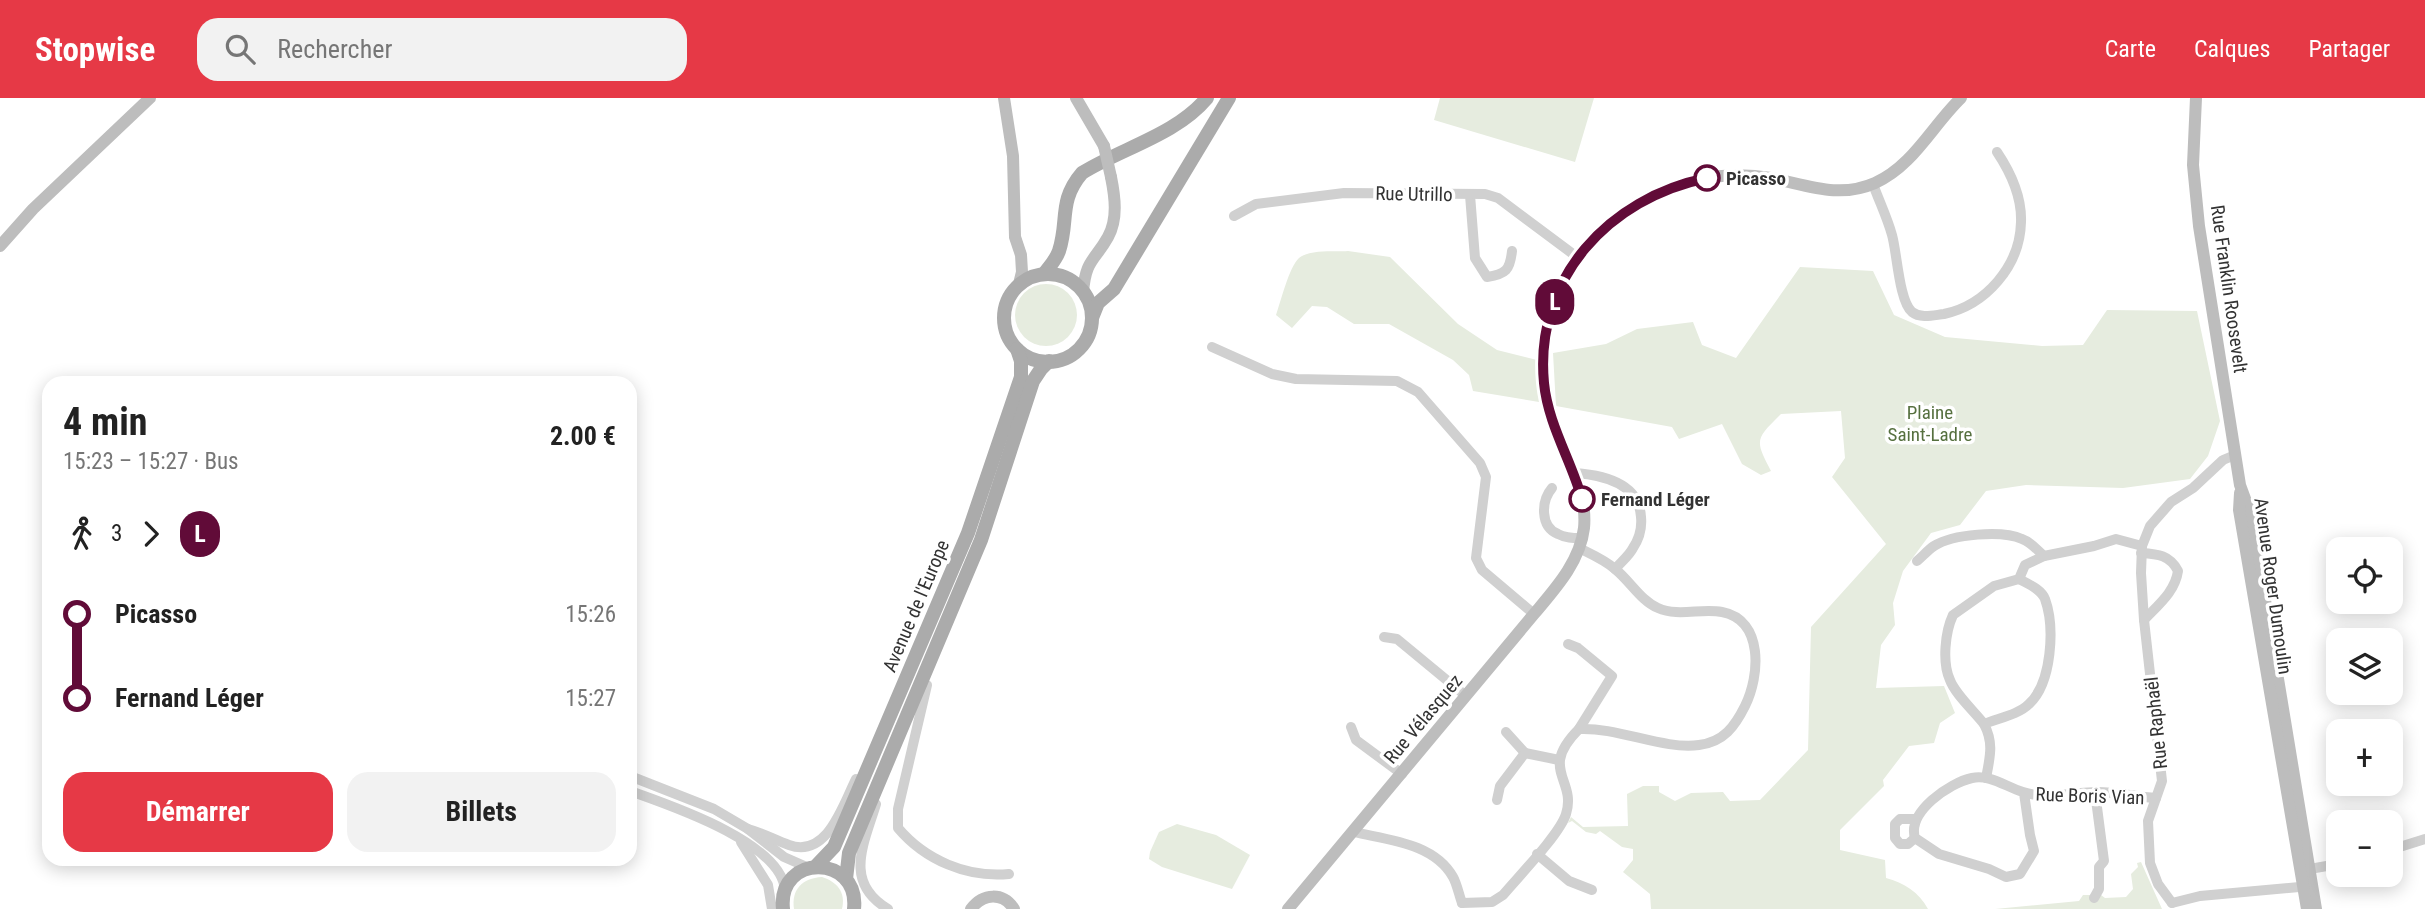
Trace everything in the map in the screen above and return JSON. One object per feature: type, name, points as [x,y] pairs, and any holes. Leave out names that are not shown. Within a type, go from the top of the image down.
[{"type":"main road","points":[[0,246],[33,209],[150,98]]},
{"type":"main road","points":[[1004,98],[1013,156],[1014,237],[1021,255],[1022,272],[1019,284]]},
{"type":"main road","points":[[1076,98],[1104,146],[1114,193],[1114,223],[1109,236],[1085,271],[1083,292]]},
{"type":"main road","points":[[1044,274],[1059,251],[1064,210],[1073,184],[1082,173],[1157,135],[1184,118],[1207,98]]},
{"type":"main road","points":[[1092,319],[1091,309],[1083,292],[1070,279],[1044,274],[1035,275],[1019,284],[1009,297],[1004,312],[1008,336],[1017,349],[1032,358],[1049,361],[1066,357],[1082,346],[1098,303],[1114,289],[1229,98]]},
{"type":"main road","points":[[1580,543],[1584,528],[1583,503],[1575,473],[1551,417],[1544,382],[1545,341],[1552,308],[1577,257],[1601,231],[1629,208],[1662,190],[1682,183],[1729,175],[1772,178],[1826,191],[1850,190],[1873,184],[1894,173],[1911,157],[1961,98]]},
{"type":"main road","name":"Rue Franklin Roosevelt","points":[[2196,98],[2193,165],[2199,226],[2240,485]]},
{"type":"main road","name":"Avenue de l'Europe","points":[[785,890],[792,878],[812,867],[834,847],[886,726],[972,520],[1021,377],[1021,360],[1017,349]]},
{"type":"main road","name":"Avenue de l'Europe","points":[[846,879],[849,853],[981,540],[1033,381],[1049,361]]},
{"type":"main road","name":"Avenue Roger Dumoulin","points":[[2240,485],[2239,510],[2308,887],[2316,909]]},
{"type":"main road","name":"Rue Vélasquez","points":[[1288,909],[1534,614],[1565,574],[1580,543]]},
{"type":"main road","points":[[812,867],[832,869],[846,879],[858,906]]},
{"type":"main road","name":"Avenue Roger Dumoulin","points":[[2307,909],[2308,887]]},
{"type":"main road","points":[[783,909],[785,890]]},
{"type":"main road","points":[[971,909],[982,898],[993,896],[1005,899],[1014,909]]},
{"type":"street","points":[[1873,184],[1892,235],[1901,285],[1908,306],[1912,312],[1928,317],[1952,312],[1972,304],[2000,280],[2014,253],[2021,223],[2017,191],[2009,170],[1997,152]]},
{"type":"street","name":"Rue Utrillo","points":[[1234,216],[1256,204],[1344,193],[1485,194],[1498,198],[1577,257]]},
{"type":"street","points":[[1470,195],[1475,258],[1487,277],[1503,274],[1510,267],[1512,251]]},
{"type":"street","points":[[1212,347],[1272,374],[1296,379],[1397,381],[1418,391],[1480,463],[1486,477],[1476,558],[1482,570],[1534,614]]},
{"type":"street","points":[[2141,549],[2150,526],[2171,502],[2193,488],[2223,460],[2235,455]]},
{"type":"street","points":[[1575,473],[1598,475],[1619,483],[1633,494],[1640,509],[1639,535],[1633,549],[1615,569]]},
{"type":"street","points":[[1552,488],[1547,493],[1544,513],[1549,529],[1555,534],[1580,543],[1615,569],[1657,608],[1670,611],[1722,612],[1737,618],[1746,626],[1756,653],[1749,698],[1737,721],[1720,739],[1698,746],[1684,746],[1605,730],[1579,729]]},
{"type":"street","points":[[1917,561],[1934,546],[1947,540],[2000,533],[2022,539],[2043,556]]},
{"type":"street","points":[[2019,579],[2025,565],[2043,556],[2116,539],[2168,557],[2178,571],[2172,590],[2144,620]]},
{"type":"street","name":"Rue Raphaël","points":[[2141,549],[2144,620],[2162,781],[2148,821],[2150,863],[2158,884],[2172,906]]},
{"type":"street","points":[[1984,724],[2028,706],[2035,698],[2049,662],[2052,646],[2044,598],[2038,590],[2019,579],[1994,586],[1953,615],[1950,622],[1946,659],[1950,681],[1984,724],[1991,738],[1991,752],[1986,778],[1973,778],[1947,788],[1915,819],[1913,825],[1918,840],[1939,854],[2007,877],[2020,874],[2034,851],[2024,793]]},
{"type":"street","points":[[1384,637],[1397,639],[1466,696]]},
{"type":"street","name":"Avenue de l'Europe","points":[[938,640],[898,809],[898,828],[925,853],[959,869],[981,875],[1009,874]]},
{"type":"street","points":[[1354,832],[1402,843],[1436,857],[1454,878],[1461,906],[1493,902],[1503,895],[1561,826],[1567,810],[1567,797],[1559,771],[1559,760],[1612,676],[1578,648],[1568,644]]},
{"type":"street","points":[[748,829],[802,848],[826,838],[886,726]]},
{"type":"street","points":[[1351,727],[1356,740],[1402,774]]},
{"type":"street","points":[[1506,733],[1525,753],[1559,760]]},
{"type":"street","points":[[1497,800],[1500,786],[1525,753]]},
{"type":"street","points":[[886,765],[859,864],[860,877],[867,890],[888,909]]},
{"type":"street","name":"Rue Boris Vian","points":[[1986,778],[2035,795],[2095,792],[2156,798]]},
{"type":"street","points":[[637,779],[714,809],[748,829],[784,857],[812,867]]},
{"type":"street","points":[[2094,898],[2099,889],[2099,867],[2104,861],[2095,792]]},
{"type":"street","points":[[637,794],[708,821],[763,855],[784,880],[785,890]]},
{"type":"street","points":[[1915,819],[1900,819],[1895,824],[1895,838],[1900,844],[1918,840]]},
{"type":"street","points":[[738,839],[768,886],[772,909]]},
{"type":"street","points":[[2403,846],[2425,839]]},
{"type":"street","points":[[1537,854],[1569,881],[1592,890]]},
{"type":"street","points":[[2305,870],[2326,866]]},
{"type":"street","points":[[2172,906],[2200,896],[2308,887]]},
{"type":"green space","points":[[1440,98],[1594,98],[1575,162],[1434,120]]},
{"type":"green space","points":[[1348,251],[1390,257],[1458,324],[1497,350],[1537,360],[1539,402],[1473,391],[1469,375],[1453,360],[1389,324],[1354,324],[1327,307],[1312,306],[1292,328],[1276,315],[1289,276],[1299,258],[1316,252]]},
{"type":"green space","name":"Plaine Saint-Ladre","points":[[1800,267],[1873,271],[1894,315],[1945,337],[2042,346],[2083,345],[2107,310],[2197,311],[2220,421],[2208,456],[2190,479],[2123,488],[2026,485],[1986,491],[1960,525],[1931,533],[1903,571],[1893,603],[1895,625],[1881,645],[1876,688],[1944,686],[1955,713],[1940,723],[1934,743],[1909,746],[1883,780],[1884,786],[1840,830],[1840,850],[1885,860],[1886,878],[1910,889],[1928,909],[1651,909],[1650,894],[1623,872],[1633,860],[1633,849],[1622,847],[1600,831],[1596,834],[1586,832],[1572,821],[1568,823],[1571,817],[1583,827],[1628,826],[1627,794],[1643,786],[1659,786],[1659,792],[1675,801],[1691,793],[1723,792],[1730,801],[1760,800],[1808,750],[1811,627],[1886,544],[1832,477],[1845,458],[1841,411],[1781,414],[1766,429],[1760,440],[1762,452],[1771,471],[1761,475],[1742,464],[1722,424],[1679,439],[1672,427],[1556,406],[1553,353],[1606,344],[1637,329],[1693,322],[1702,345],[1736,358]]},
{"type":"green space","points":[[1040,284],[1052,284],[1068,293],[1075,303],[1075,327],[1068,337],[1052,346],[1040,346],[1029,341],[1020,332],[1015,321],[1015,309],[1020,298],[1029,289]]},
{"type":"green space","points":[[1177,824],[1216,835],[1250,855],[1232,889],[1162,867],[1149,859],[1159,832]]},
{"type":"green space","points":[[2141,862],[2162,909],[1995,909],[2079,901],[2083,895],[2126,897],[2133,889],[2131,874],[2138,867],[2137,863]]},
{"type":"green space","points":[[822,877],[839,888],[843,898],[842,909],[794,909],[794,896],[799,886]]},
{"type":"bus line","name":"L","points":[[1582,499],[1575,473],[1551,417],[1544,382],[1545,341],[1552,308],[1577,257],[1601,231],[1629,208],[1662,190],[1707,178]]},
{"type":"place","name":"Picasso","points":[[1707,178]]},
{"type":"place","name":"Fernand Léger","points":[[1582,499]]}]
